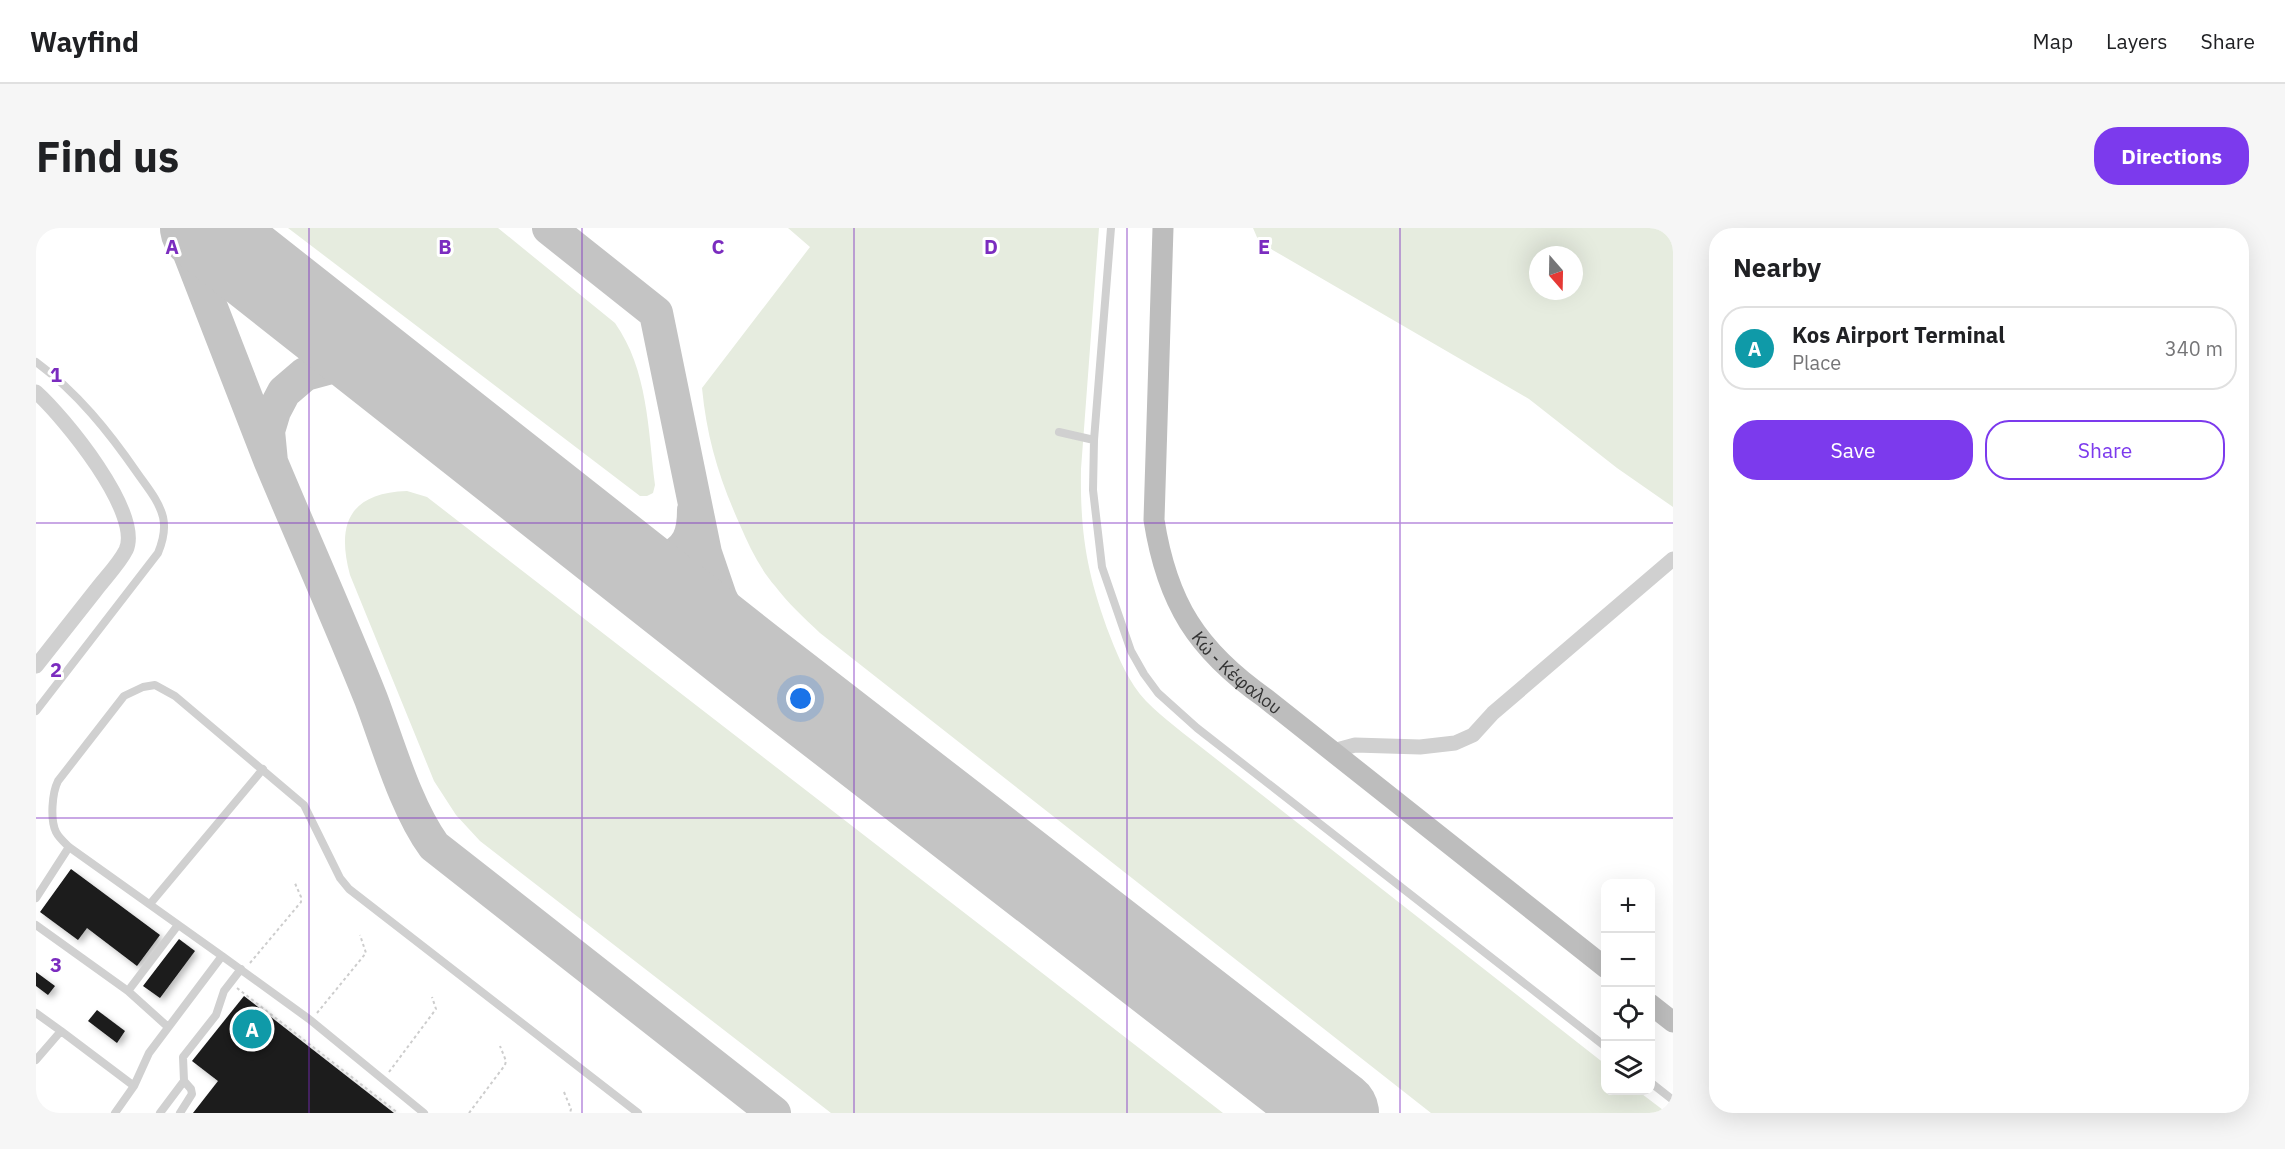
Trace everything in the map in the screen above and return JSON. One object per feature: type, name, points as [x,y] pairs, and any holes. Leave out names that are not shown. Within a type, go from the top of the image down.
[{"type":"main road","name":"Κώ - Κέφαλου","points":[[1163,228],[1154,520],[1166,575],[1185,616],[1215,656],[1237,678],[1333,751],[1601,965]]},
{"type":"main road","points":[[1655,1008],[1673,1022]]},
{"type":"street","points":[[36,392],[66,423],[115,494],[128,523],[129,536],[126,549],[114,567],[36,666]]},
{"type":"street","points":[[1333,751],[1355,745],[1438,746],[1455,743],[1473,735],[1493,712],[1673,559]]},
{"type":"lane","points":[[1111,228],[1094,440],[1093,490],[1102,567],[1131,651],[1158,693],[1197,728],[1601,1044]]},
{"type":"lane","points":[[36,362],[57,378],[88,409],[120,447],[156,500],[163,518],[165,536],[158,553],[36,711]]},
{"type":"lane","points":[[1059,432],[1094,440]]},
{"type":"lane","points":[[424,1113],[309,1019],[69,847],[57,833],[54,825],[54,787],[124,696],[133,691],[155,686],[176,696],[304,805],[340,878],[349,889],[638,1113]]},
{"type":"lane","points":[[150,904],[263,769]]},
{"type":"lane","points":[[36,898],[69,847]]},
{"type":"lane","points":[[36,925],[128,991],[168,1027]]},
{"type":"lane","points":[[128,991],[178,925]]},
{"type":"lane","points":[[115,1113],[134,1086],[149,1053],[222,956]]},
{"type":"lane","points":[[180,1113],[192,1094],[184,1081],[183,1056],[216,1015],[224,990],[242,970]]},
{"type":"lane","points":[[36,1013],[134,1086]]},
{"type":"lane","points":[[36,1060],[61,1031]]},
{"type":"lane","points":[[160,1113],[184,1081]]},
{"type":"lane","points":[[1655,1086],[1673,1100]]},
{"type":"path","points":[[242,970],[301,902],[294,881]]},
{"type":"path","points":[[309,1019],[316,1014],[366,953],[360,935]]},
{"type":"path","points":[[230,982],[398,1113]]},
{"type":"path","points":[[372,1093],[436,1009],[432,997]]},
{"type":"path","points":[[469,1113],[504,1065],[506,1060],[500,1046]]},
{"type":"path","points":[[564,1092],[571,1109],[570,1113]]},
{"type":"shaded area","points":[[288,228],[498,228],[615,323],[626,341],[634,360],[645,401],[655,485],[653,493],[640,496]]},
{"type":"shaded area","points":[[788,228],[1099,228],[1081,469],[1082,514],[1086,554],[1102,614],[1117,653],[1134,686],[1146,701],[1175,727],[1601,1061],[1601,1095],[1643,1095],[1667,1113],[1431,1113],[820,633],[796,610],[760,565],[733,508],[711,441],[702,388],[810,247]]},
{"type":"shaded area","points":[[1253,228],[1673,228],[1673,507],[1617,468],[1529,399],[1259,242]]},
{"type":"shaded area","points":[[407,491],[427,497],[1223,1113],[831,1113],[480,841],[456,815],[434,781],[350,575],[346,557],[347,526],[352,514],[360,505],[388,493]]},
{"type":"building","points":[[71,869],[160,935],[137,966],[87,928],[78,940],[40,912]]},
{"type":"building","points":[[179,939],[195,951],[160,998],[143,986]]},
{"type":"building","points":[[36,972],[55,986],[48,995],[36,986]]},
{"type":"building","points":[[244,996],[394,1113],[193,1113],[218,1081],[192,1061]]},
{"type":"building","points":[[97,1010],[125,1031],[117,1043],[88,1021]]},
{"type":"taxiway","points":[[180,228],[271,462],[268,431],[274,411],[284,392],[305,374],[342,364],[371,369],[400,382]]},
{"type":"taxiway","points":[[226,228],[231,245],[244,260]]},
{"type":"taxiway","points":[[549,228],[656,313],[705,553],[720,597],[751,660]]},
{"type":"taxiway","points":[[271,462],[359,669],[406,795],[434,846],[774,1113]]},
{"type":"taxiway","points":[[619,555],[644,565],[660,562],[673,556],[685,546],[691,534],[694,510]]},
{"type":"runway","points":[[203,228],[751,660],[1336,1113]]},
{"type":"place","name":"Kos Airport Terminal","points":[[252,1029]]}]
